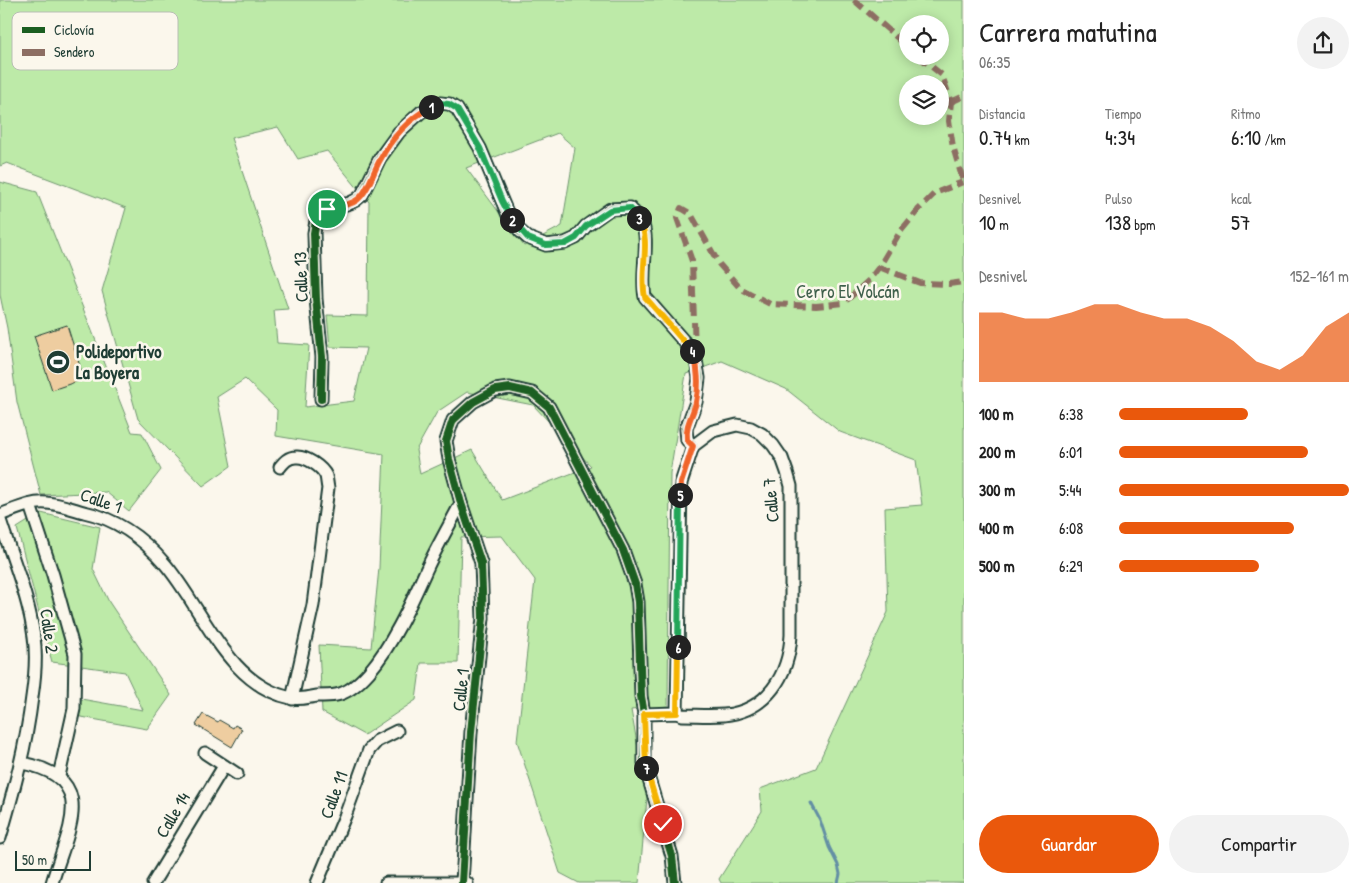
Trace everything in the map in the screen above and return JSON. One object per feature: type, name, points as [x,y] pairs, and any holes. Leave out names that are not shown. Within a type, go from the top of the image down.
[{"type":"street","name":"Calle 13","points":[[321,399],[322,357],[316,298],[314,232],[316,220],[327,209],[350,203],[362,195],[380,158],[394,138],[421,112],[440,103],[449,104],[457,109],[480,148],[508,215],[528,238],[546,245],[565,244],[576,238],[586,226],[610,210],[630,208],[640,219],[646,240],[643,259],[645,297],[695,354],[698,378],[696,402],[686,430],[687,440],[693,446]]},
{"type":"street","points":[[461,503],[446,440],[453,420],[473,402],[495,390],[510,388],[532,393],[549,406],[623,550],[636,584],[641,696],[644,714],[644,763],[672,856],[675,883]]},
{"type":"street","name":"Calle 7","points":[[644,714],[724,715],[739,712],[765,698],[782,676],[790,650],[791,486],[782,458],[762,434],[751,428],[736,425],[713,431],[693,446]]},
{"type":"street","points":[[677,713],[681,483],[693,446]]},
{"type":"street","points":[[280,467],[286,459],[297,456],[309,460],[319,467],[325,475],[328,488],[313,605],[292,699]]},
{"type":"street","name":"Calle 1","points":[[0,515],[30,505],[47,503],[96,514],[118,523],[136,536],[166,565],[193,602],[224,651],[245,674],[268,690],[292,699],[337,695],[360,682],[370,670],[412,603],[429,564],[461,503]]},
{"type":"street","name":"Calle 1","points":[[461,503],[481,563],[483,618],[471,732],[463,883]]},
{"type":"street","points":[[30,505],[75,654],[74,709],[59,776]]},
{"type":"street","name":"Calle 2","points":[[0,520],[28,608],[36,652],[28,729],[22,763],[0,838]]},
{"type":"street","name":"Calle 11","points":[[317,883],[345,816],[369,750],[377,741],[397,732]]},
{"type":"street","points":[[205,754],[237,774]]},
{"type":"street","points":[[22,763],[59,776],[70,794],[73,810],[65,844],[52,883]]},
{"type":"street","name":"Calle 14","points":[[152,883],[224,766]]},
{"type":"street","points":[[386,883],[463,883]]},
{"type":"green space","name":"Cerro El Volcán","points":[[0,0],[964,0],[964,883],[721,883],[719,879],[762,811],[760,789],[816,768],[888,612],[885,508],[922,505],[916,460],[840,432],[786,389],[722,361],[686,374],[670,473],[668,706],[631,710],[647,798],[639,883],[579,883],[560,873],[517,741],[535,580],[502,536],[461,537],[458,663],[421,663],[416,700],[364,735],[322,712],[319,645],[371,648],[379,568],[384,454],[276,436],[277,410],[245,379],[217,397],[231,466],[203,486],[138,419],[102,291],[126,208],[7,163],[0,166]],"holes":[[[278,127],[298,159],[327,151],[369,202],[368,316],[327,315],[330,347],[366,348],[354,401],[305,407],[309,345],[277,343],[274,310],[288,309],[231,138]],[[558,133],[575,148],[562,226],[524,246],[466,168]],[[467,392],[533,405],[591,466],[502,500],[472,450],[420,474],[416,450],[437,412]]]},
{"type":"green space","name":"Polideportivo La Boyera","points":[[0,182],[37,192],[132,432],[142,433],[161,470],[129,511],[106,492],[41,495],[17,402],[7,328],[0,295]]},
{"type":"green space","points":[[41,513],[100,527],[93,569],[109,602],[171,695],[147,729],[76,716],[81,699],[143,710],[125,672],[52,662],[17,528]]},
{"type":"building","points":[[67,325],[84,379],[52,390],[34,336]]},
{"type":"building","points":[[203,714],[233,728],[235,725],[242,729],[232,747],[196,725]]},
{"type":"waterway","points":[[811,803],[838,865],[840,874],[838,883]]},
{"type":"marked path","points":[[854,0],[899,39]]},
{"type":"marked path","points":[[929,65],[942,75],[951,102],[949,121],[953,147],[964,184]]},
{"type":"marked path","points":[[951,102],[964,96]]},
{"type":"marked path","points":[[695,352],[692,261],[677,218],[681,208],[691,214],[719,264],[740,288],[770,304],[816,306],[843,303],[855,293],[879,267],[900,232],[919,209],[935,193],[963,182]]},
{"type":"marked path","points":[[879,267],[920,283],[949,284],[964,282]]},
{"type":"cycle path","points":[[321,399],[322,357],[316,299],[314,233],[316,221],[327,209],[350,203],[362,195],[380,158],[399,132],[421,112],[440,103],[449,104],[457,109],[480,148],[508,215],[528,238],[546,245],[565,243],[576,238],[586,226],[610,209],[630,208],[640,218],[645,237],[645,297],[695,354],[699,378],[696,402],[686,429],[687,440],[693,446]]},
{"type":"cycle path","points":[[462,883],[471,732],[483,618],[481,563],[461,503],[446,441],[453,420],[473,402],[495,390],[510,388],[532,393],[549,407],[623,550],[635,584],[638,602],[641,696],[644,714],[644,763],[672,856],[675,883]]},
{"type":"place","name":"Polideportivo La Boyera","points":[[58,362]]},
{"type":"route","points":[[327,209],[350,203],[362,195],[380,158],[399,132],[421,112],[440,103],[449,104],[457,109],[480,148],[508,215],[528,238],[546,245],[565,244],[576,238],[586,226],[610,210],[630,208],[640,219],[646,240],[643,259],[645,297],[695,354],[698,378],[696,402],[686,430],[687,440],[693,446],[681,483],[677,713],[644,714],[644,763],[663,824]]}]
